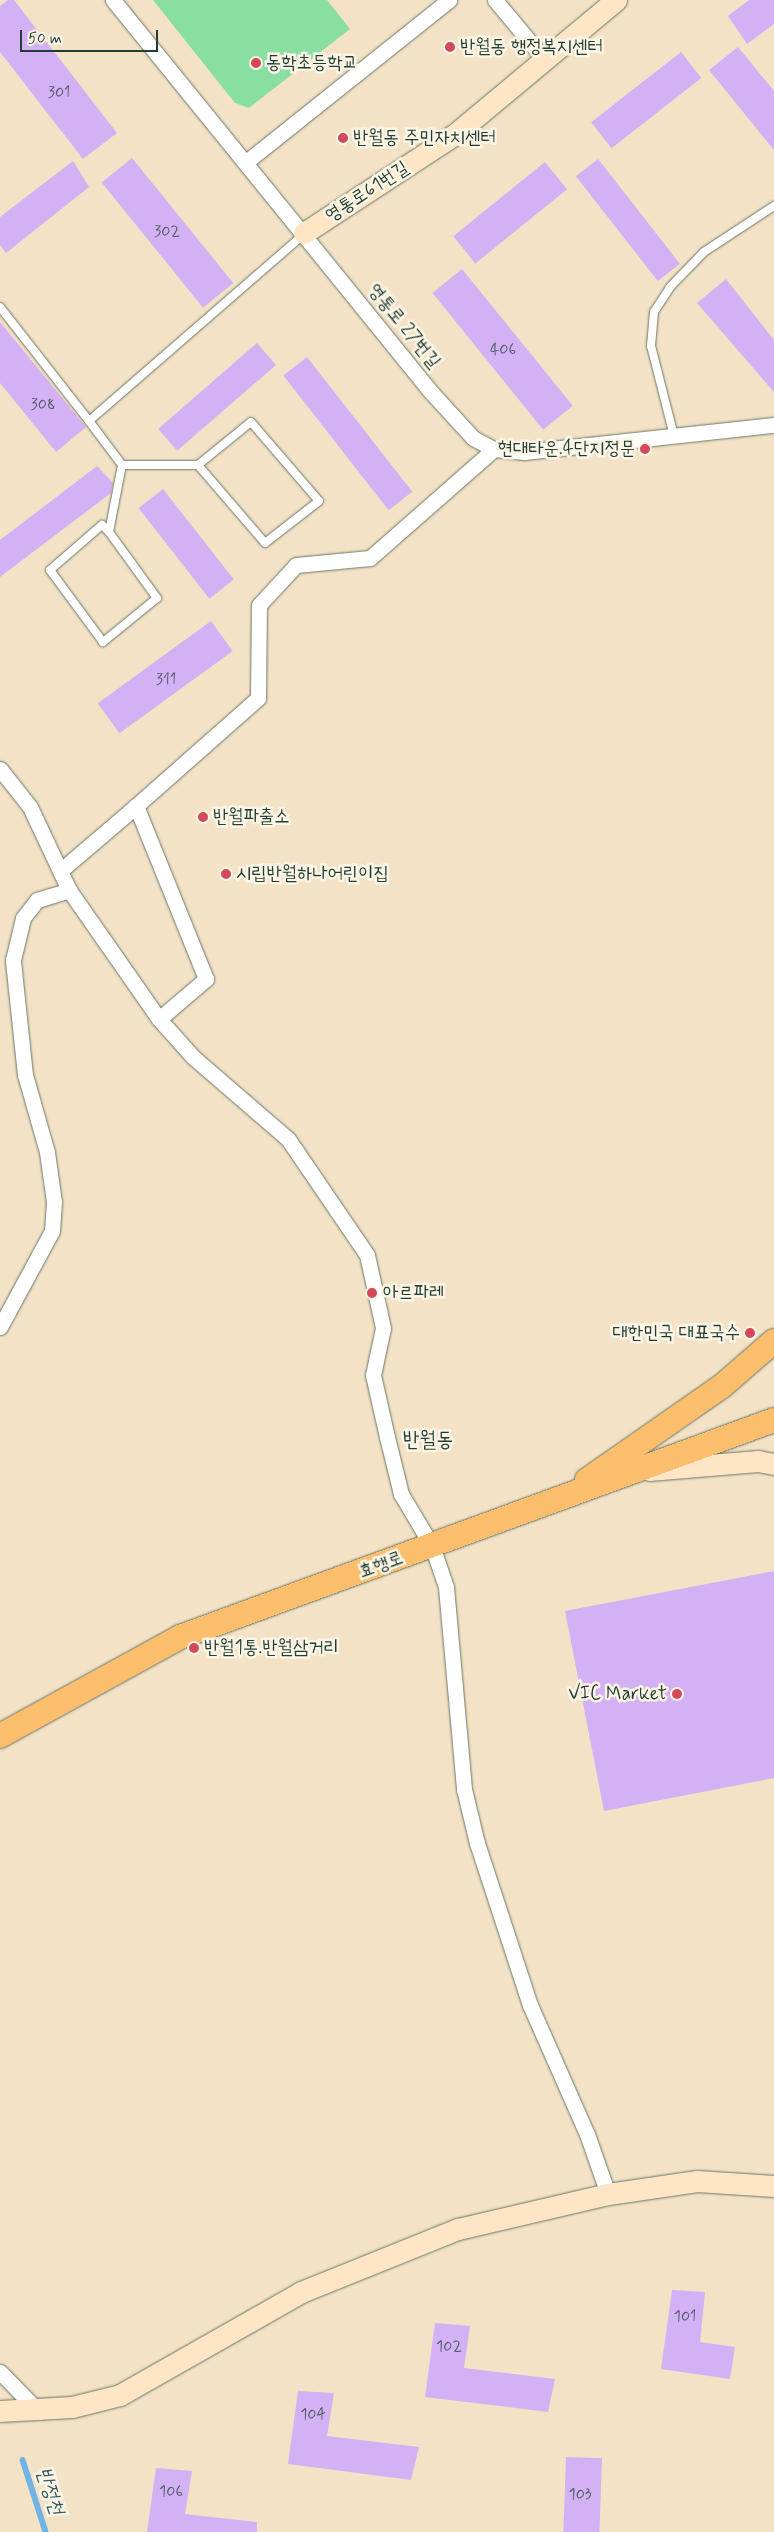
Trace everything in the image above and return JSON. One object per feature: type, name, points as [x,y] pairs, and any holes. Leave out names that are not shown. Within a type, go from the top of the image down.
[{"type":"main road","points":[[558,1500],[721,1387],[774,1341]]},
{"type":"main road","name":"효행로","points":[[0,1736],[180,1637],[774,1420]]},
{"type":"street","name":"영통로 27번길","points":[[113,0],[304,233],[431,392],[473,438],[494,449],[524,452],[774,424]]},
{"type":"street","points":[[246,162],[449,0]]},
{"type":"street","points":[[495,0],[544,60]]},
{"type":"street","name":"영통로61번길","points":[[304,233],[454,135],[616,0]]},
{"type":"street","points":[[60,871],[258,698],[259,605],[296,565],[370,558],[494,449]]},
{"type":"street","points":[[0,769],[30,808],[68,890],[159,1019],[193,1057],[288,1139],[367,1256],[383,1328],[373,1375],[385,1428],[401,1494],[432,1546],[452,1622],[464,1789],[477,1844],[530,2005],[587,2134],[608,2194]]},
{"type":"street","points":[[136,806],[206,979],[159,1019]]},
{"type":"street","points":[[0,1327],[52,1231],[54,1202],[46,1152],[25,1075],[13,960],[23,918],[37,900],[68,890]]},
{"type":"street","points":[[634,1472],[758,1461],[774,1464]]},
{"type":"street","points":[[0,2412],[38,2412],[120,2395],[301,2292],[373,2260],[458,2229],[608,2194],[697,2181],[774,2186]]},
{"type":"street","points":[[0,2372],[38,2412]]},
{"type":"lane","points":[[674,436],[651,346],[654,312],[670,287],[704,252],[774,206]]},
{"type":"lane","points":[[89,421],[304,233]]},
{"type":"lane","points":[[0,307],[122,465],[109,532],[157,598],[103,642],[50,570],[102,525],[109,532]]},
{"type":"lane","points":[[122,465],[198,465],[251,422],[319,501],[265,543],[198,465]]},
{"type":"green space","name":"동학초등학교","points":[[153,0],[327,0],[350,29],[249,108],[235,103]]},
{"type":"building","points":[[8,0],[14,0],[117,133],[83,159],[0,52],[0,6]]},
{"type":"building","points":[[749,0],[774,0],[774,24],[747,44],[728,16]]},
{"type":"building","points":[[738,47],[774,91],[774,150],[709,70]]},
{"type":"building","points":[[681,52],[701,78],[611,148],[591,122]]},
{"type":"building","points":[[132,158],[233,283],[203,308],[102,183]]},
{"type":"building","points":[[598,159],[680,264],[658,281],[576,176]]},
{"type":"building","points":[[73,161],[89,187],[6,253],[0,245],[0,217]]},
{"type":"building","points":[[545,162],[567,189],[475,263],[453,236]]},
{"type":"building","points":[[462,269],[573,406],[543,430],[432,293]]},
{"type":"building","points":[[726,279],[774,340],[774,392],[697,303]]},
{"type":"building","points":[[0,322],[86,427],[56,452],[0,383]]},
{"type":"building","points":[[257,343],[276,365],[177,451],[158,429]]},
{"type":"building","points":[[307,357],[412,492],[389,510],[283,375]]},
{"type":"building","points":[[97,466],[113,483],[111,493],[0,577],[0,540]]},
{"type":"building","points":[[163,489],[234,580],[209,599],[139,508]]},
{"type":"building","points":[[211,621],[233,651],[119,733],[98,703]]},
{"type":"building","name":"VIC Market","points":[[774,1571],[774,1778],[604,1811],[565,1611]]},
{"type":"building","points":[[672,2290],[705,2292],[700,2342],[735,2347],[730,2379],[661,2369]]},
{"type":"building","points":[[435,2323],[470,2326],[464,2368],[555,2379],[548,2412],[425,2397]]},
{"type":"building","points":[[298,2391],[334,2393],[327,2436],[419,2447],[411,2480],[288,2464]]},
{"type":"building","points":[[566,2457],[602,2458],[599,2532],[563,2532]]},
{"type":"building","points":[[156,2468],[192,2471],[185,2514],[257,2522],[257,2532],[147,2532]]},
{"type":"waterway","name":"반정천","points":[[23,2460],[46,2532]]},
{"type":"place","name":"반월동 행정복지센터","points":[[450,47]]},
{"type":"place","name":"동학초등학교","points":[[256,63]]},
{"type":"place","name":"반월동 주민자치센터","points":[[343,138]]},
{"type":"place","name":"현대타운.4단지정문","points":[[645,449]]},
{"type":"place","name":"반월파출소","points":[[203,817]]},
{"type":"place","name":"시립반월하나어린이집","points":[[226,874]]},
{"type":"place","name":"아르파레","points":[[372,1293]]},
{"type":"place","name":"대한민국 대표국수","points":[[750,1333]]},
{"type":"place","name":"반월1통.반월삼거리","points":[[194,1648]]},
{"type":"place","name":"VIC Market","points":[[677,1694]]},
{"type":"district","name":"반월동","points":[[428,1440]]}]
